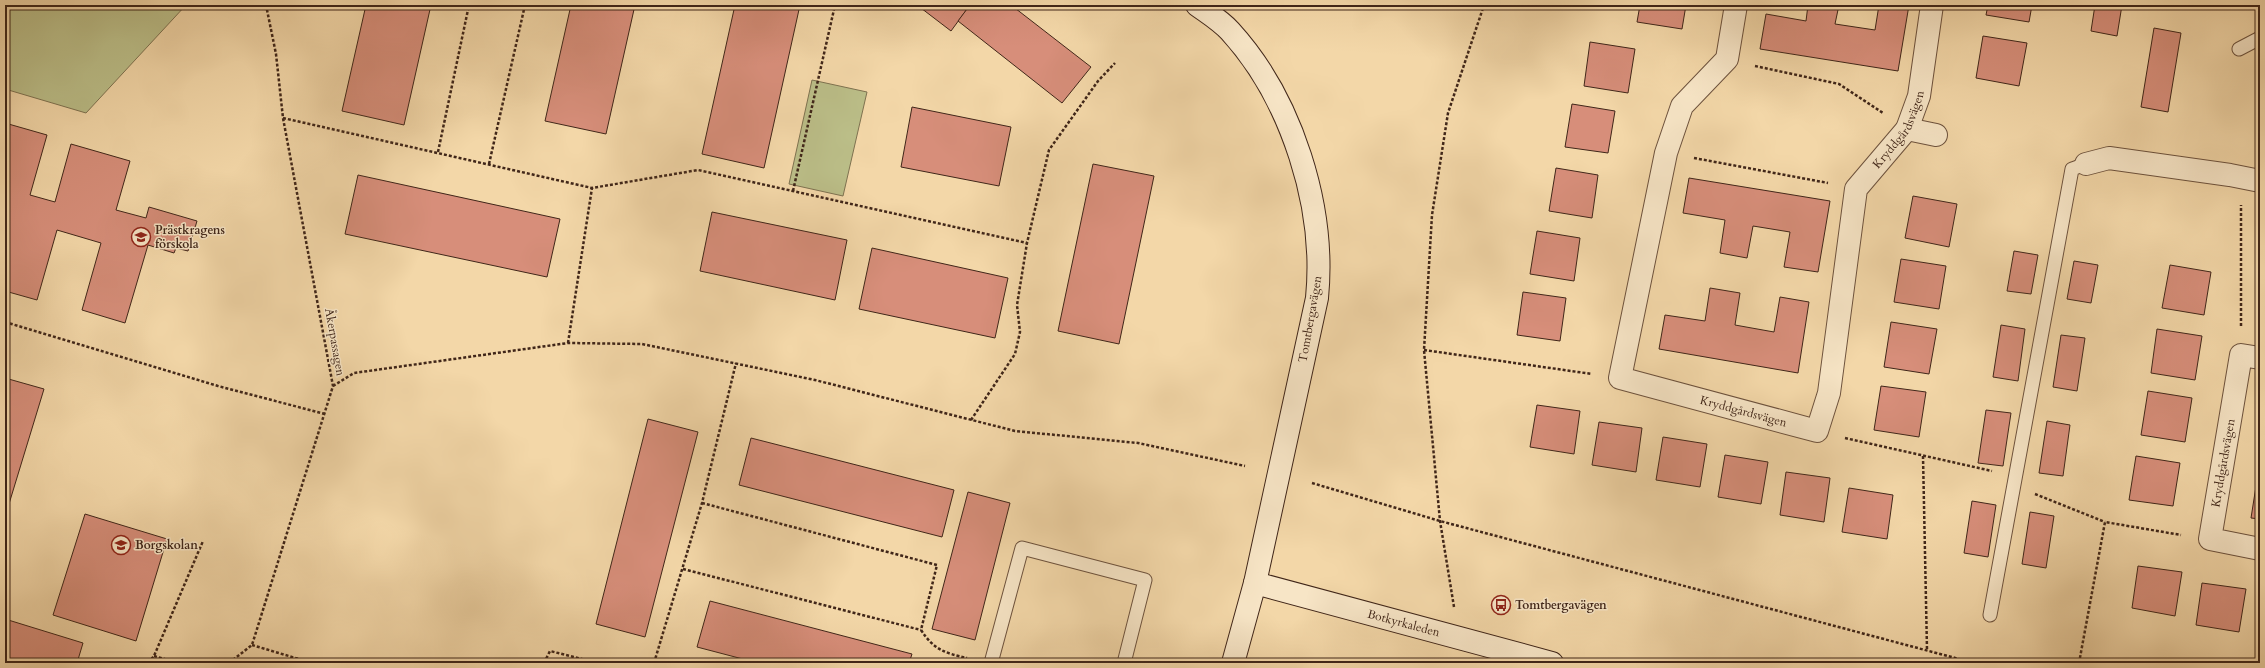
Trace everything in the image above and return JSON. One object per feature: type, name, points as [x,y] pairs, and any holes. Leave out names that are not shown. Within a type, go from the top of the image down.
[{"type":"street","name":"Tomtbergavägen","points":[[1197,5],[1230,30],[1260,68],[1273,91],[1301,157],[1313,204],[1319,251],[1317,298],[1255,583],[1233,663]]},
{"type":"street","points":[[1620,378],[1666,153],[1682,106],[1727,59],[1736,5]]},
{"type":"street","name":"Kryddgårdsvägen","points":[[1856,189],[1907,129],[1919,96],[1932,5]]},
{"type":"street","points":[[1907,129],[1936,135]]},
{"type":"street","points":[[2086,164],[2109,158],[2230,175],[2260,181]]},
{"type":"street","points":[[1816,431],[1829,393],[1856,189]]},
{"type":"street","name":"Kryddgårdsvägen","points":[[2210,540],[2250,356]]},
{"type":"street","name":"Kryddgårdsvägen","points":[[1620,378],[1816,431]]},
{"type":"street","points":[[2210,540],[2260,549]]},
{"type":"street","name":"Botkyrkaleden","points":[[1255,583],[1552,663]]},
{"type":"lane","points":[[2239,49],[2260,38]]},
{"type":"lane","points":[[1990,614],[2072,170],[2086,164]]},
{"type":"lane","points":[[991,663],[1022,548],[1145,580],[1124,663]]},
{"type":"path","name":"Åkerpassagen","points":[[252,646],[333,386],[283,118],[276,54],[266,5]]},
{"type":"path","points":[[438,152],[469,5]]},
{"type":"path","points":[[489,164],[525,5]]},
{"type":"path","points":[[794,191],[834,5]]},
{"type":"path","points":[[1460,638],[1440,521],[1424,350],[1432,215],[1448,113],[1484,5]]},
{"type":"path","points":[[1727,59],[1839,84],[1907,129]]},
{"type":"path","points":[[971,420],[1015,354],[1020,332],[1017,305],[1027,243],[1048,150],[1098,80],[1115,64]]},
{"type":"path","points":[[283,118],[592,188],[698,170],[1027,243]]},
{"type":"path","points":[[1666,153],[1856,189]]},
{"type":"path","points":[[2230,175],[2241,200],[2250,356]]},
{"type":"path","points":[[568,343],[592,188]]},
{"type":"path","points":[[5,322],[218,386],[325,414]]},
{"type":"path","points":[[333,386],[354,373],[568,343],[642,344],[815,380],[1016,431],[1138,443],[1244,466]]},
{"type":"path","points":[[1424,350],[1620,378]]},
{"type":"path","points":[[654,663],[702,503],[736,363]]},
{"type":"path","points":[[1816,431],[1992,471],[2014,485],[2105,522],[2210,540]]},
{"type":"path","points":[[1923,456],[1927,650]]},
{"type":"path","points":[[1312,483],[1440,521],[1974,663]]},
{"type":"path","points":[[702,503],[938,565],[921,630]]},
{"type":"path","points":[[2079,663],[2105,522]]},
{"type":"path","points":[[148,663],[154,656],[203,541]]},
{"type":"path","points":[[683,569],[921,630],[929,643],[945,653],[973,660]]},
{"type":"path","points":[[229,663],[252,646],[312,663]]},
{"type":"path","points":[[544,663],[550,651],[598,663]]},
{"type":"path","points":[[154,656],[178,663]]},
{"type":"green space","points":[[5,5],[186,5],[86,113],[5,89]]},
{"type":"green space","points":[[812,80],[867,92],[843,196],[789,184]]},
{"type":"building","points":[[366,5],[431,5],[404,125],[342,111]]},
{"type":"building","points":[[571,5],[635,5],[606,134],[545,121]]},
{"type":"building","points":[[735,5],[800,5],[764,168],[702,154]]},
{"type":"building","points":[[917,5],[970,5],[951,31]]},
{"type":"building","points":[[970,5],[1011,5],[1091,67],[1062,103],[958,21]]},
{"type":"building","points":[[1640,5],[1686,5],[1682,29],[1637,22]]},
{"type":"building","points":[[1808,5],[1839,5],[1835,24],[1875,30],[1879,5],[1909,5],[1898,71],[1760,49],[1766,14],[1806,21]]},
{"type":"building","points":[[1988,5],[2032,5],[2029,22],[1986,15]]},
{"type":"building","points":[[2095,5],[2122,5],[2117,36],[2091,31]]},
{"type":"building","points":[[2154,28],[2181,33],[2168,112],[2141,107]]},
{"type":"building","points":[[1983,36],[2027,43],[2019,86],[1976,78]]},
{"type":"building","points":[[1590,42],[1635,49],[1628,93],[1584,86]]},
{"type":"building","points":[[1572,104],[1615,111],[1608,153],[1565,147]]},
{"type":"building","points":[[912,107],[1011,127],[999,186],[901,167]]},
{"type":"building","points":[[5,123],[47,135],[30,195],[55,202],[71,144],[130,161],[116,210],[146,218],[149,207],[197,221],[188,251],[176,248],[174,253],[148,245],[125,323],[82,310],[101,243],[57,230],[37,300],[5,291],[5,229],[7,222],[5,222]]},
{"type":"building","points":[[1093,164],[1154,176],[1119,344],[1058,331]]},
{"type":"building","points":[[1556,168],[1598,175],[1592,218],[1549,211]]},
{"type":"building","points":[[358,175],[560,219],[547,277],[345,234]]},
{"type":"building","points":[[1689,178],[1830,201],[1818,272],[1784,267],[1790,232],[1753,226],[1747,258],[1720,253],[1725,220],[1683,213]]},
{"type":"building","points":[[1913,196],[1957,204],[1949,247],[1905,238]]},
{"type":"building","points":[[712,212],[847,240],[835,300],[700,271]]},
{"type":"building","points":[[1537,231],[1580,238],[1574,281],[1530,274]]},
{"type":"building","points":[[872,248],[1008,278],[995,338],[859,309]]},
{"type":"building","points":[[2014,251],[2038,255],[2031,294],[2007,291]]},
{"type":"building","points":[[1901,259],[1946,266],[1939,309],[1894,302]]},
{"type":"building","points":[[2074,261],[2098,265],[2091,303],[2067,299]]},
{"type":"building","points":[[2170,265],[2211,272],[2204,315],[2162,308]]},
{"type":"building","points":[[1710,288],[1740,293],[1735,325],[1774,332],[1780,297],[1809,302],[1798,373],[1659,349],[1665,315],[1705,321]]},
{"type":"building","points":[[1523,292],[1566,298],[1560,341],[1517,335]]},
{"type":"building","points":[[1891,322],[1937,329],[1929,374],[1884,367]]},
{"type":"building","points":[[2001,325],[2025,329],[2018,381],[1993,377]]},
{"type":"building","points":[[2157,329],[2202,336],[2195,380],[2151,373]]},
{"type":"building","points":[[2061,335],[2085,338],[2077,391],[2053,387]]},
{"type":"building","points":[[5,378],[44,389],[5,517]]},
{"type":"building","points":[[1881,386],[1926,392],[1919,437],[1874,430]]},
{"type":"building","points":[[2148,391],[2192,398],[2185,442],[2141,435]]},
{"type":"building","points":[[1537,405],[1580,411],[1574,454],[1530,447]]},
{"type":"building","points":[[1986,410],[2011,413],[2003,466],[1978,463]]},
{"type":"building","points":[[648,419],[698,432],[645,637],[596,624]]},
{"type":"building","points":[[2047,421],[2070,425],[2063,476],[2039,473]]},
{"type":"building","points":[[1599,422],[1642,428],[1636,472],[1592,465]]},
{"type":"building","points":[[1663,437],[1707,444],[1700,487],[1656,480]]},
{"type":"building","points":[[751,438],[954,490],[942,537],[739,485]]},
{"type":"building","points":[[1725,455],[1768,462],[1761,504],[1718,497]]},
{"type":"building","points":[[2136,456],[2180,463],[2173,506],[2129,500]]},
{"type":"building","points":[[2260,461],[2260,519],[2251,518]]},
{"type":"building","points":[[1786,472],[1830,478],[1824,522],[1780,515]]},
{"type":"building","points":[[1849,488],[1893,495],[1887,539],[1842,532]]},
{"type":"building","points":[[968,492],[1010,503],[975,640],[932,629]]},
{"type":"building","points":[[1972,501],[1996,505],[1988,557],[1964,553]]},
{"type":"building","points":[[2030,512],[2054,516],[2046,568],[2022,564]]},
{"type":"building","points":[[85,514],[167,539],[136,641],[53,615]]},
{"type":"building","points":[[2138,566],[2182,572],[2175,616],[2132,608]]},
{"type":"building","points":[[2202,583],[2246,589],[2239,632],[2196,625]]},
{"type":"building","points":[[710,601],[912,654],[909,663],[758,663],[697,647]]},
{"type":"building","points":[[5,619],[83,643],[77,663],[5,663]]},
{"type":"place","name":"Prästkragens förskola","points":[[141,237]]},
{"type":"place","name":"Borgskolan","points":[[121,545]]},
{"type":"place","name":"Tomtbergavägen","points":[[1501,605]]}]
